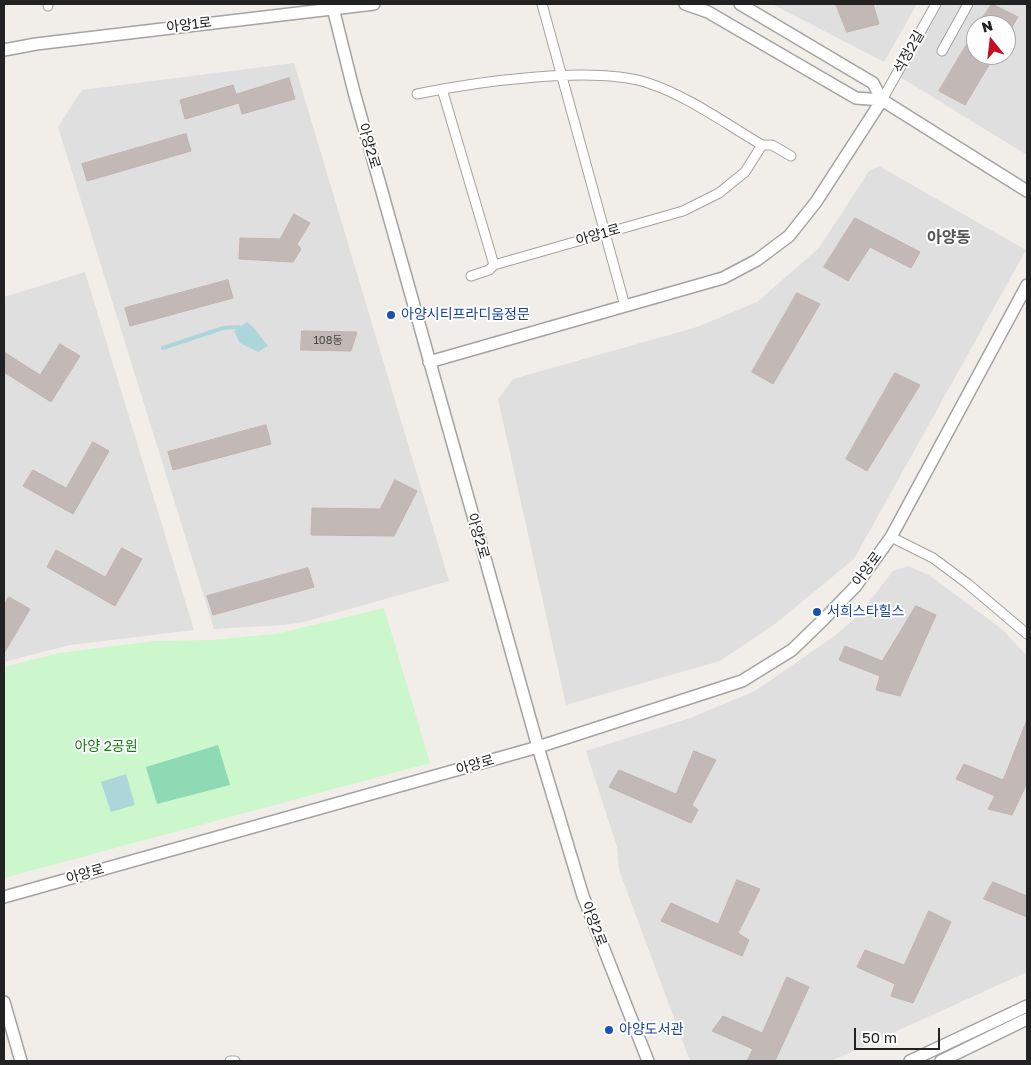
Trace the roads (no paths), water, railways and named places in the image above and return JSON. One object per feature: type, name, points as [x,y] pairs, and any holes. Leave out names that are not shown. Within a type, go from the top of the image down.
[{"type":"street","name":"아양1로","points":[[4,50],[36,44],[332,6],[374,4]]},
{"type":"street","points":[[542,4],[625,306]]},
{"type":"street","points":[[685,4],[708,12],[856,98],[882,100],[1027,191]]},
{"type":"street","points":[[740,4],[873,83],[882,100]]},
{"type":"street","name":"석정2길","points":[[882,100],[936,4]]},
{"type":"street","points":[[942,51],[968,4]]},
{"type":"street","name":"아양2로","points":[[332,6],[429,362],[538,747],[583,896],[648,1061]]},
{"type":"street","points":[[417,94],[442,88],[561,76],[604,76],[648,83],[688,102],[762,145],[772,145],[791,156]]},
{"type":"street","points":[[442,88],[494,265]]},
{"type":"street","points":[[429,362],[723,278],[757,260],[788,236],[816,202],[882,100]]},
{"type":"street","name":"아양1로","points":[[471,276],[490,270],[494,265],[683,211],[719,193],[745,172],[762,145]]},
{"type":"street","name":"아양로","points":[[4,897],[538,747],[742,682],[792,650],[824,619],[855,587],[891,537],[1027,285]]},
{"type":"street","name":"아양로","points":[[891,537],[933,558],[968,584],[1027,634]]},
{"type":"street","points":[[4,1002],[21,1061]]},
{"type":"street","points":[[910,1061],[1027,1006]]},
{"type":"street","points":[[941,1061],[1027,1019]]},
{"type":"street","points":[[230,1061],[235,1061]]},
{"type":"water","points":[[247,322],[268,346],[258,352],[240,343],[234,331]]},
{"type":"water","points":[[126,774],[135,805],[111,812],[101,782]]},
{"type":"waterway","points":[[163,348],[223,328],[239,327]]},
{"type":"place","name":"아양시티프라디움정문","points":[[391,315]]},
{"type":"place","name":"서희스타힐스","points":[[817,612]]},
{"type":"place","name":"아양도서관","points":[[609,1030]]},
{"type":"district","name":"아양동","points":[[949,238]]},
{"type":"park label","name":"아양 2공원","points":[[106,747]]}]
